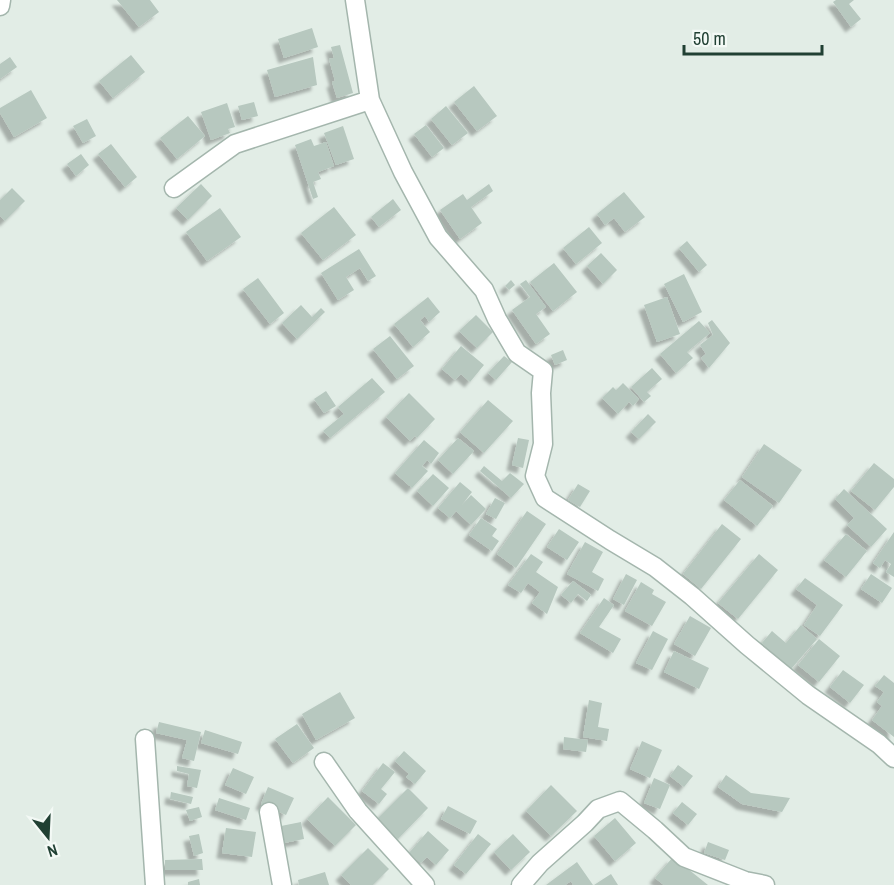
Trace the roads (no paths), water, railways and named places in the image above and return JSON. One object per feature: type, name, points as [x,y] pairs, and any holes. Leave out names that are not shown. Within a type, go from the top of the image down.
[{"type":"street","points":[[0,6],[1,0]]},
{"type":"street","points":[[355,0],[370,100],[403,172],[438,237],[484,290],[497,319],[517,353],[543,370],[541,393],[543,444],[535,476],[545,498],[655,567],[808,695],[879,744],[894,758]]},
{"type":"street","points":[[174,189],[235,144],[370,100]]},
{"type":"street","points":[[145,739],[155,885]]},
{"type":"street","points":[[324,762],[358,811],[425,885]]},
{"type":"street","points":[[520,885],[598,809],[620,801],[684,857],[745,881],[765,885]]},
{"type":"street","points":[[269,812],[282,885]]}]
